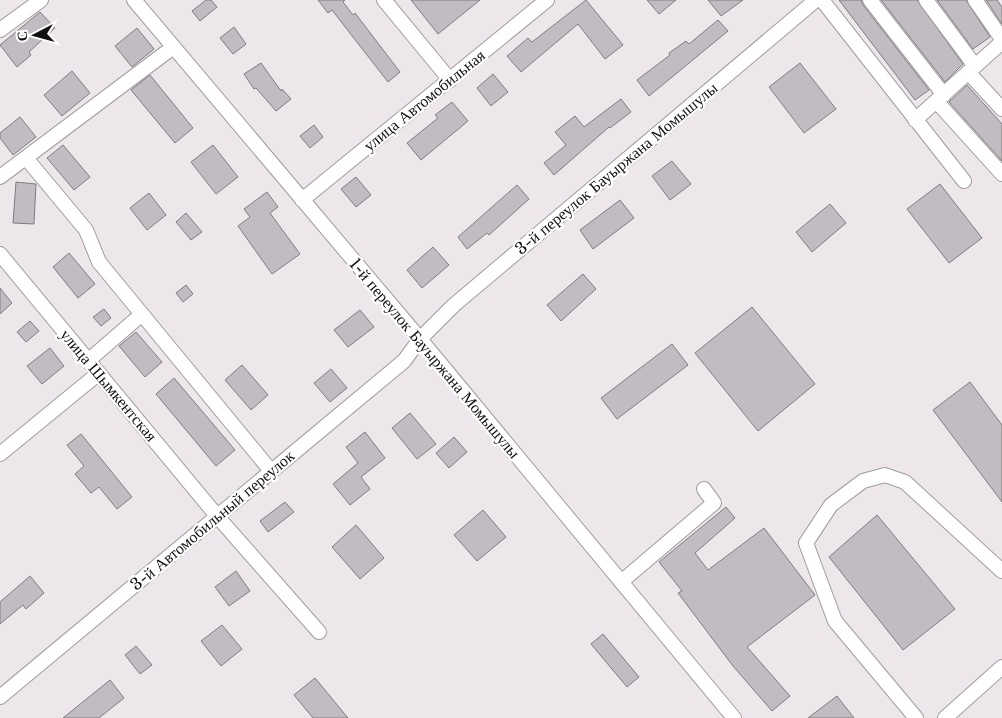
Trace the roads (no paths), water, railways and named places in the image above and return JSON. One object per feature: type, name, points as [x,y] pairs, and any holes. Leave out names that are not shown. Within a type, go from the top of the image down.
[{"type":"street","points":[[0,30],[41,0]]},
{"type":"street","name":"1-й переулок Бауыржана Момышулы","points":[[134,0],[172,48],[420,339],[734,718]]},
{"type":"street","points":[[384,0],[450,80]]},
{"type":"street","name":"улица Автомобильная","points":[[302,200],[547,0]]},
{"type":"street","name":"3-й переулок Бауыржана Момышулы","points":[[420,339],[454,305],[816,0]]},
{"type":"street","points":[[822,0],[914,120],[964,181]]},
{"type":"street","points":[[870,0],[940,98],[1002,174]]},
{"type":"street","points":[[926,0],[971,69],[1002,109]]},
{"type":"street","points":[[914,120],[1002,40],[975,0]]},
{"type":"street","points":[[0,177],[172,48]]},
{"type":"street","points":[[26,158],[86,230],[99,262],[270,471]]},
{"type":"street","name":"улица Шымкентская","points":[[0,254],[217,516],[319,632]]},
{"type":"street","points":[[88,360],[142,314]]},
{"type":"street","name":"3-й Автомобильный переулок","points":[[0,697],[404,361],[420,339]]},
{"type":"street","points":[[0,454],[99,373]]},
{"type":"street","points":[[916,718],[835,620],[806,543],[831,505],[863,481],[885,475],[904,482],[1002,570]]},
{"type":"street","points":[[621,582],[714,503],[704,489]]},
{"type":"street","points":[[945,718],[1002,667]]}]
